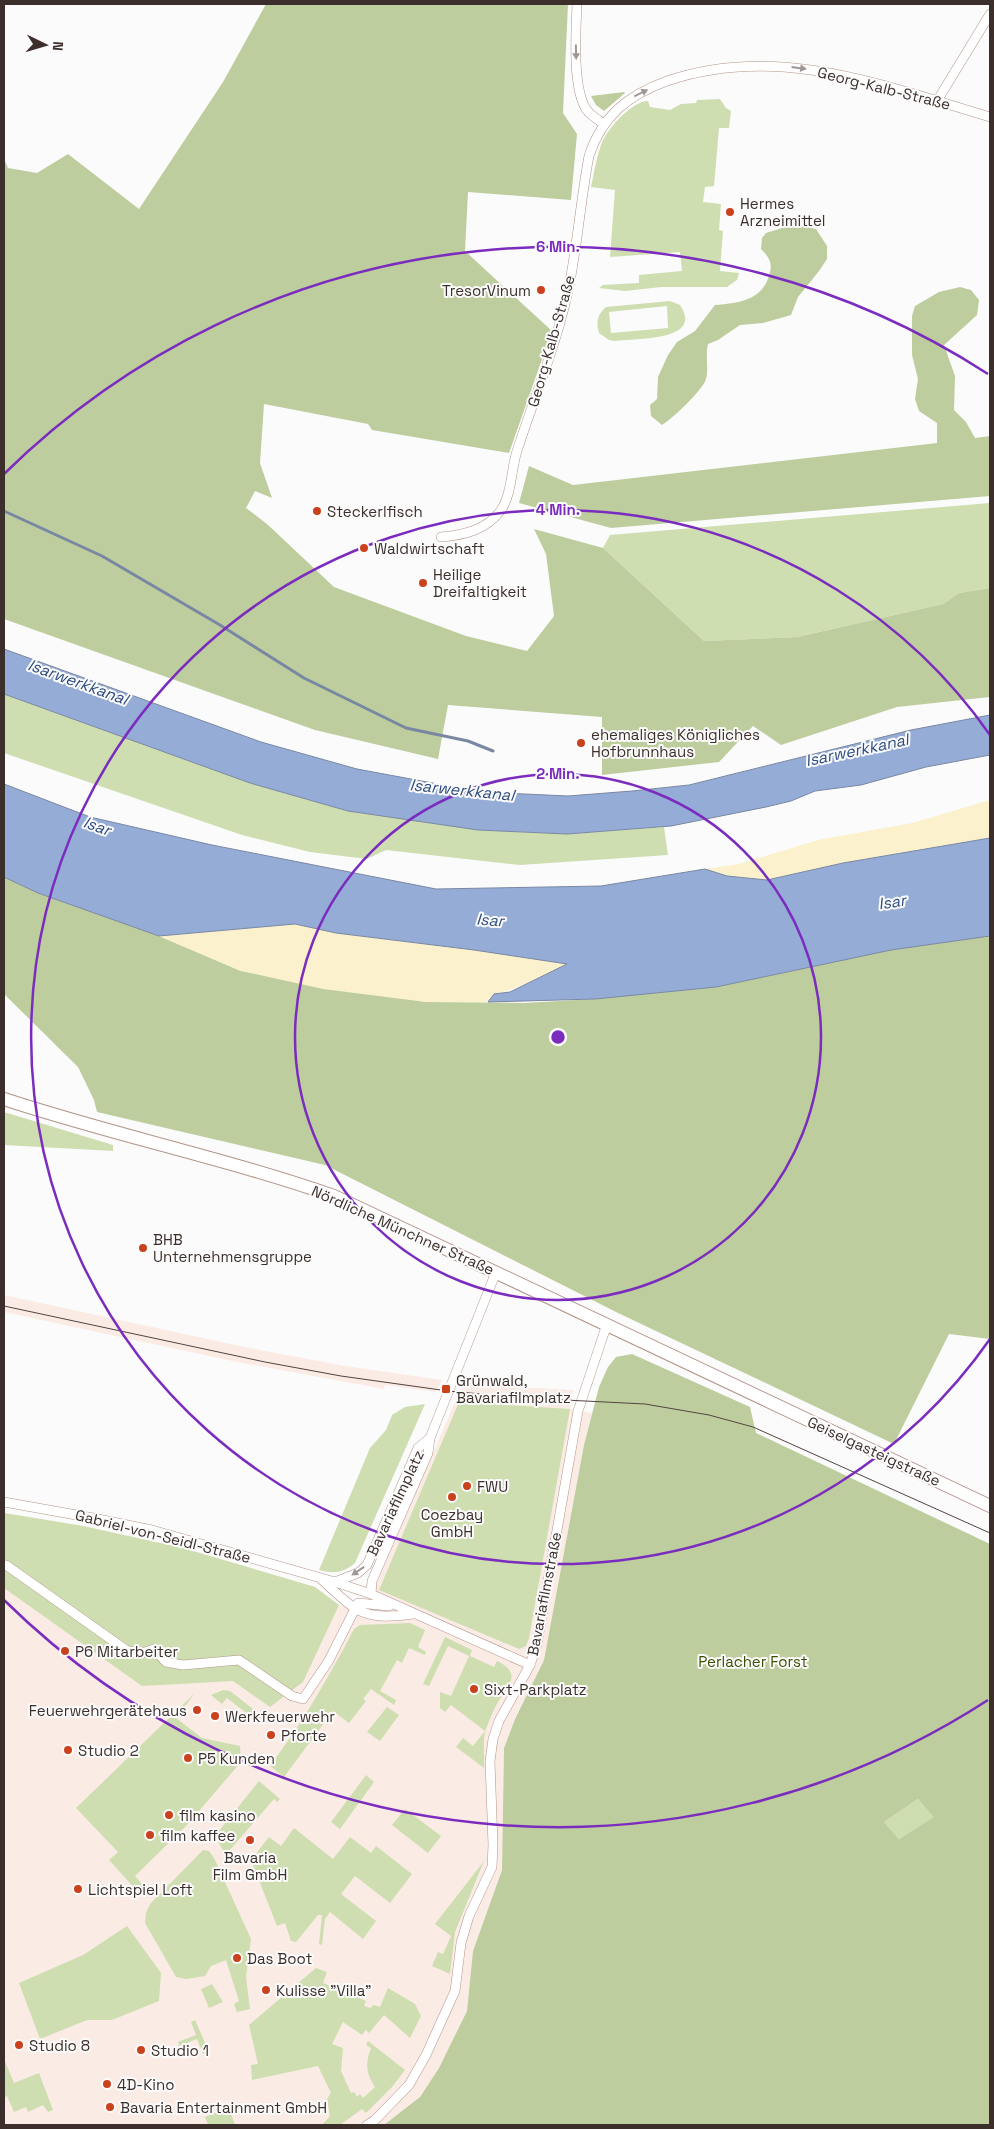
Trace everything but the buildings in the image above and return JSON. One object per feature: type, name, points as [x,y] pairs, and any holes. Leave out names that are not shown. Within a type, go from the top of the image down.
[{"type":"main road","name":"Nördliche Münchner Straße","points":[[4,1099],[105,1130],[253,1169],[326,1193],[758,1396]]},
{"type":"main road","name":"Geiselgasteigstraße","points":[[758,1396],[990,1506]]},
{"type":"street","points":[[577,4],[576,58],[581,96],[590,114],[604,124]]},
{"type":"street","points":[[937,101],[990,14]]},
{"type":"street","name":"Georg-Kalb-Straße","points":[[441,537],[457,536],[478,530],[502,509],[517,452],[528,422],[570,282],[588,156],[594,138],[604,124],[632,96],[658,84],[700,70],[736,66],[780,66],[837,73],[990,117]]},
{"type":"street","name":"Bavariafilmplatz","points":[[371,1594],[372,1581],[428,1453],[430,1438],[496,1272]]},
{"type":"street","name":"Bavariafilmstraße","points":[[366,2125],[375,2120],[409,2084],[426,2055],[455,1991],[461,1942],[469,1916],[492,1867],[490,1761],[493,1739],[499,1721],[530,1665],[537,1644],[578,1411],[607,1324]]},
{"type":"street","name":"Bavariafilmplatz","points":[[335,1582],[358,1573],[367,1565],[418,1448],[430,1438]]},
{"type":"street","name":"Gabriel-von-Seidl-Straße","points":[[4,1502],[160,1532],[335,1582],[371,1594],[530,1665]]},
{"type":"street","points":[[6,1565],[126,1650],[139,1654],[154,1649],[166,1662],[183,1665],[239,1660],[292,1696],[303,1699],[328,1662],[356,1606],[351,1587]]},
{"type":"street","name":"Gabriel-von-Seidl-Straße","points":[[321,1579],[368,1615],[414,1614]]},
{"type":"street","name":"Gabriel-von-Seidl-Straße","points":[[356,1606],[395,1606]]},
{"type":"shaded area","points":[[4,1295],[240,1346],[339,1365],[442,1380],[436,1392],[385,1385],[384,1389],[237,1362],[4,1312]]},
{"type":"shaded area","points":[[464,1382],[573,1390],[570,1409],[592,1413],[584,1445],[544,1660],[515,1718],[504,1748],[502,1870],[473,1951],[467,2011],[439,2068],[420,2097],[384,2125],[4,2125],[4,1513],[83,1526],[183,1548],[315,1587],[339,1605],[355,1609],[362,1618],[455,1402],[459,1402]]},
{"type":"green space","points":[[266,4],[568,4],[563,113],[577,134],[571,200],[468,192],[465,251],[552,331],[509,453],[372,430],[368,424],[264,404],[260,463],[272,498],[255,491],[246,508],[267,524],[334,587],[466,636],[527,651],[554,616],[546,554],[534,529],[603,548],[704,641],[797,637],[943,604],[959,593],[990,588],[990,697],[897,707],[781,745],[753,726],[719,762],[602,775],[602,717],[448,705],[438,759],[315,730],[4,619],[4,159],[8,168],[37,173],[68,154],[139,209],[223,82]]},
{"type":"green space","points":[[624,92],[604,111],[596,105],[591,96]]},
{"type":"green space","points":[[720,99],[726,108],[731,111],[729,128],[719,128],[714,186],[705,187],[703,202],[721,204],[719,230],[723,231],[720,271],[739,273],[737,280],[727,287],[661,287],[625,291],[599,288],[603,285],[639,283],[639,275],[682,271],[680,252],[610,257],[615,190],[591,187],[599,150],[608,132],[620,117],[642,102],[648,101],[650,107],[670,110],[681,104],[696,103],[697,100]]},
{"type":"green space","points":[[795,224],[816,229],[827,246],[827,259],[798,297],[791,315],[763,323],[740,325],[718,340],[708,344],[707,375],[704,384],[687,404],[662,425],[651,416],[650,405],[657,399],[658,377],[668,355],[677,342],[695,331],[715,305],[740,302],[760,291],[769,276],[771,268],[769,258],[761,249],[762,238],[766,233]]},
{"type":"green space","points":[[960,287],[971,290],[979,300],[977,315],[944,345],[955,376],[954,410],[966,422],[975,438],[990,436],[990,496],[611,528],[519,503],[529,466],[573,485],[937,443],[937,423],[919,411],[915,399],[918,379],[912,355],[912,316],[915,306],[939,292]]},
{"type":"green space","points":[[670,301],[680,305],[685,317],[683,326],[675,332],[664,336],[614,341],[599,333],[598,329],[599,316],[606,307]],"holes":[[[667,306],[668,328],[611,333],[609,312]]]},
{"type":"green space","points":[[990,503],[990,588],[959,593],[943,604],[797,637],[704,641],[603,548],[610,535]]},
{"type":"green space","points":[[4,694],[250,783],[348,811],[478,830],[567,834],[664,827],[668,855],[520,865],[386,850],[367,859],[310,852],[242,835],[4,753]]},
{"type":"green space","points":[[4,877],[38,893],[159,936],[241,971],[426,1002],[524,1003],[595,999],[716,987],[891,950],[990,936],[990,1339],[949,1334],[894,1444],[618,1313],[325,1165],[97,1112],[94,1100],[78,1067],[4,994]]},
{"type":"green space","points":[[4,1112],[113,1145],[113,1151],[4,1145]]},
{"type":"green space","name":"Perlacher Forst","points":[[632,1354],[750,1407],[756,1433],[990,1544],[990,2125],[384,2125],[420,2097],[439,2068],[467,2011],[473,1951],[502,1870],[504,1748],[515,1719],[544,1660],[584,1445],[599,1387],[608,1367],[616,1357]],"holes":[[[918,1799],[934,1817],[899,1839],[884,1822]]]},
{"type":"green space","points":[[459,1402],[570,1409],[529,1638],[526,1646],[519,1649],[379,1590]]},
{"type":"green space","points":[[425,1404],[355,1563],[338,1572],[319,1570],[370,1448],[386,1430],[392,1415],[405,1407]]},
{"type":"green space","points":[[4,1513],[83,1526],[183,1548],[315,1587],[339,1605],[303,1682],[270,1707],[233,1681],[142,1686],[4,1588]]},
{"type":"green space","points":[[410,1623],[425,1630],[418,1647],[426,1652],[425,1655],[409,1648],[402,1663],[397,1660],[380,1691],[396,1700],[394,1705],[371,1689],[363,1699],[366,1701],[349,1723],[333,1711],[284,1777],[270,1766],[315,1699],[354,1629],[360,1625]]},
{"type":"green space","points":[[445,1637],[472,1650],[470,1656],[494,1667],[497,1661],[510,1671],[512,1676],[509,1686],[496,1707],[486,1729],[484,1768],[456,1747],[463,1738],[473,1746],[485,1731],[451,1705],[445,1712],[440,1708],[440,1692],[451,1696],[469,1656],[448,1646],[429,1686],[423,1684]]},
{"type":"green space","points":[[223,1690],[230,1691],[262,1716],[258,1722],[227,1698],[222,1704],[211,1695]]},
{"type":"green space","points":[[195,1693],[176,1718],[202,1738],[240,1746],[241,1762],[187,1825],[135,1876],[143,1885],[137,1891],[109,1860],[118,1852],[76,1808]]},
{"type":"green space","points":[[387,1707],[399,1715],[380,1741],[367,1732]]},
{"type":"green space","points":[[366,1775],[374,1782],[340,1829],[331,1822]]},
{"type":"green space","points":[[259,1781],[280,1799],[277,1802],[274,1799],[229,1851],[227,1858],[215,1836]]},
{"type":"green space","points":[[918,1799],[935,1817],[899,1839],[884,1822]]},
{"type":"green space","points":[[405,1809],[441,1836],[428,1853],[392,1825]]},
{"type":"green space","points":[[294,1828],[333,1859],[350,1837],[371,1853],[376,1846],[412,1874],[390,1903],[355,1876],[341,1894],[376,1921],[363,1939],[330,1912],[325,1919],[322,1945],[319,1944],[322,1915],[318,1915],[296,1942],[291,1941],[285,1923],[277,1926],[251,1860],[269,1837],[281,1846]]},
{"type":"green space","points":[[203,1850],[209,1851],[214,1858],[251,1939],[246,1977],[250,2009],[237,2012],[234,2004],[239,2001],[226,1960],[211,1966],[205,1976],[186,1979],[176,1977],[145,1923],[146,1913],[150,1904]]},
{"type":"green space","points":[[484,1861],[455,1932],[450,1974],[432,1966],[438,1952],[443,1954],[451,1936],[435,1924]]},
{"type":"green space","points":[[127,1926],[161,1973],[159,2001],[112,2020],[87,2020],[40,2039],[19,1983],[83,1955]]},
{"type":"green space","points":[[316,1968],[327,1972],[323,1983],[366,2001],[364,2006],[371,2008],[373,2005],[380,2007],[388,1988],[415,2004],[421,2016],[410,2038],[384,2015],[369,2033],[366,2030],[362,2035],[343,2022],[332,2044],[343,2048],[341,2071],[351,2093],[354,2092],[357,2097],[360,2094],[363,2098],[375,2087],[367,2068],[371,2048],[366,2045],[368,2041],[405,2070],[392,2087],[366,2113],[362,2109],[340,2125],[322,2125],[330,2116],[327,2099],[331,2093],[318,2066],[252,2080],[251,2065],[258,2064],[249,2025]]},
{"type":"green space","points":[[212,1984],[223,2002],[209,2008],[201,1989]]},
{"type":"green space","points":[[195,2020],[210,2054],[203,2054],[197,2039],[179,2046],[178,2042],[196,2035],[191,2022]]},
{"type":"green space","points":[[4,2059],[14,2083],[39,2073],[53,2110],[48,2112],[43,2105],[28,2112],[26,2107],[14,2112],[7,2096],[4,2097]]},
{"type":"green space","points":[[229,2108],[235,2125],[208,2125],[205,2117]]},
{"type":"sand","points":[[990,800],[990,838],[843,863],[767,880],[727,876],[705,869],[739,864],[818,840],[912,823]]},
{"type":"sand","points":[[295,924],[336,933],[568,964],[522,985],[494,994],[488,1002],[426,1002],[323,989],[241,971],[159,936]]},
{"type":"water","name":"Isarwerkkanal","points":[[4,649],[261,742],[357,769],[481,792],[568,796],[689,785],[911,730],[990,715],[990,755],[926,767],[861,785],[815,791],[791,801],[671,826],[567,834],[478,830],[348,811],[250,783],[4,694]]},
{"type":"water","name":"Isar","points":[[4,784],[90,817],[212,845],[436,889],[601,886],[705,869],[727,876],[767,880],[843,863],[990,838],[990,936],[891,950],[716,987],[595,999],[488,1002],[494,994],[510,992],[567,964],[474,950],[336,933],[295,924],[159,936],[38,893],[4,877]]},
{"type":"waterway","points":[[4,511],[102,556],[220,625],[304,678],[406,728],[468,741],[493,751]]},
{"type":"tram line","points":[[4,1306],[265,1362],[341,1376],[448,1391],[525,1398],[645,1404],[709,1415],[753,1427],[990,1533]]},
{"type":"place","name":"Hermes Arzneimittel","points":[[730,212]]},
{"type":"place","name":"TresorVinum","points":[[541,290]]},
{"type":"place","name":"Steckerlfisch","points":[[317,511]]},
{"type":"place","name":"Waldwirtschaft","points":[[364,548]]},
{"type":"place","name":"Heilige Dreifaltigkeit","points":[[423,583]]},
{"type":"place","name":"ehemaliges Königliches Hofbrunnhaus","points":[[581,743]]},
{"type":"place","name":"BHB Unternehmensgruppe","points":[[143,1248]]},
{"type":"place","name":"Grünwald, Bavariafilmplatz","points":[[446,1389]]},
{"type":"place","name":"FWU","points":[[467,1486]]},
{"type":"place","name":"Coezbay GmbH","points":[[452,1497]]},
{"type":"place","name":"P6 Mitarbeiter","points":[[65,1651]]},
{"type":"place","name":"Sixt-Parkplatz","points":[[474,1689]]},
{"type":"place","name":"Feuerwehrgerätehaus","points":[[197,1710]]},
{"type":"place","name":"Werkfeuerwehr","points":[[215,1716]]},
{"type":"place","name":"Pforte","points":[[271,1735]]},
{"type":"place","name":"Studio 2","points":[[68,1750]]},
{"type":"place","name":"P5 Kunden","points":[[188,1758]]},
{"type":"place","name":"film kasino","points":[[169,1815]]},
{"type":"place","name":"film kaffee","points":[[150,1835]]},
{"type":"place","name":"Bavaria Film GmbH","points":[[250,1840]]},
{"type":"place","name":"Lichtspiel Loft","points":[[78,1889]]},
{"type":"place","name":"Das Boot","points":[[237,1958]]},
{"type":"place","name":"Kulisse \"Villa\"","points":[[266,1990]]},
{"type":"place","name":"Studio 8","points":[[19,2045]]},
{"type":"place","name":"Studio 1","points":[[141,2050]]},
{"type":"place","name":"4D-Kino","points":[[107,2084]]},
{"type":"place","name":"Bavaria Entertainment GmbH","points":[[110,2107]]}]
